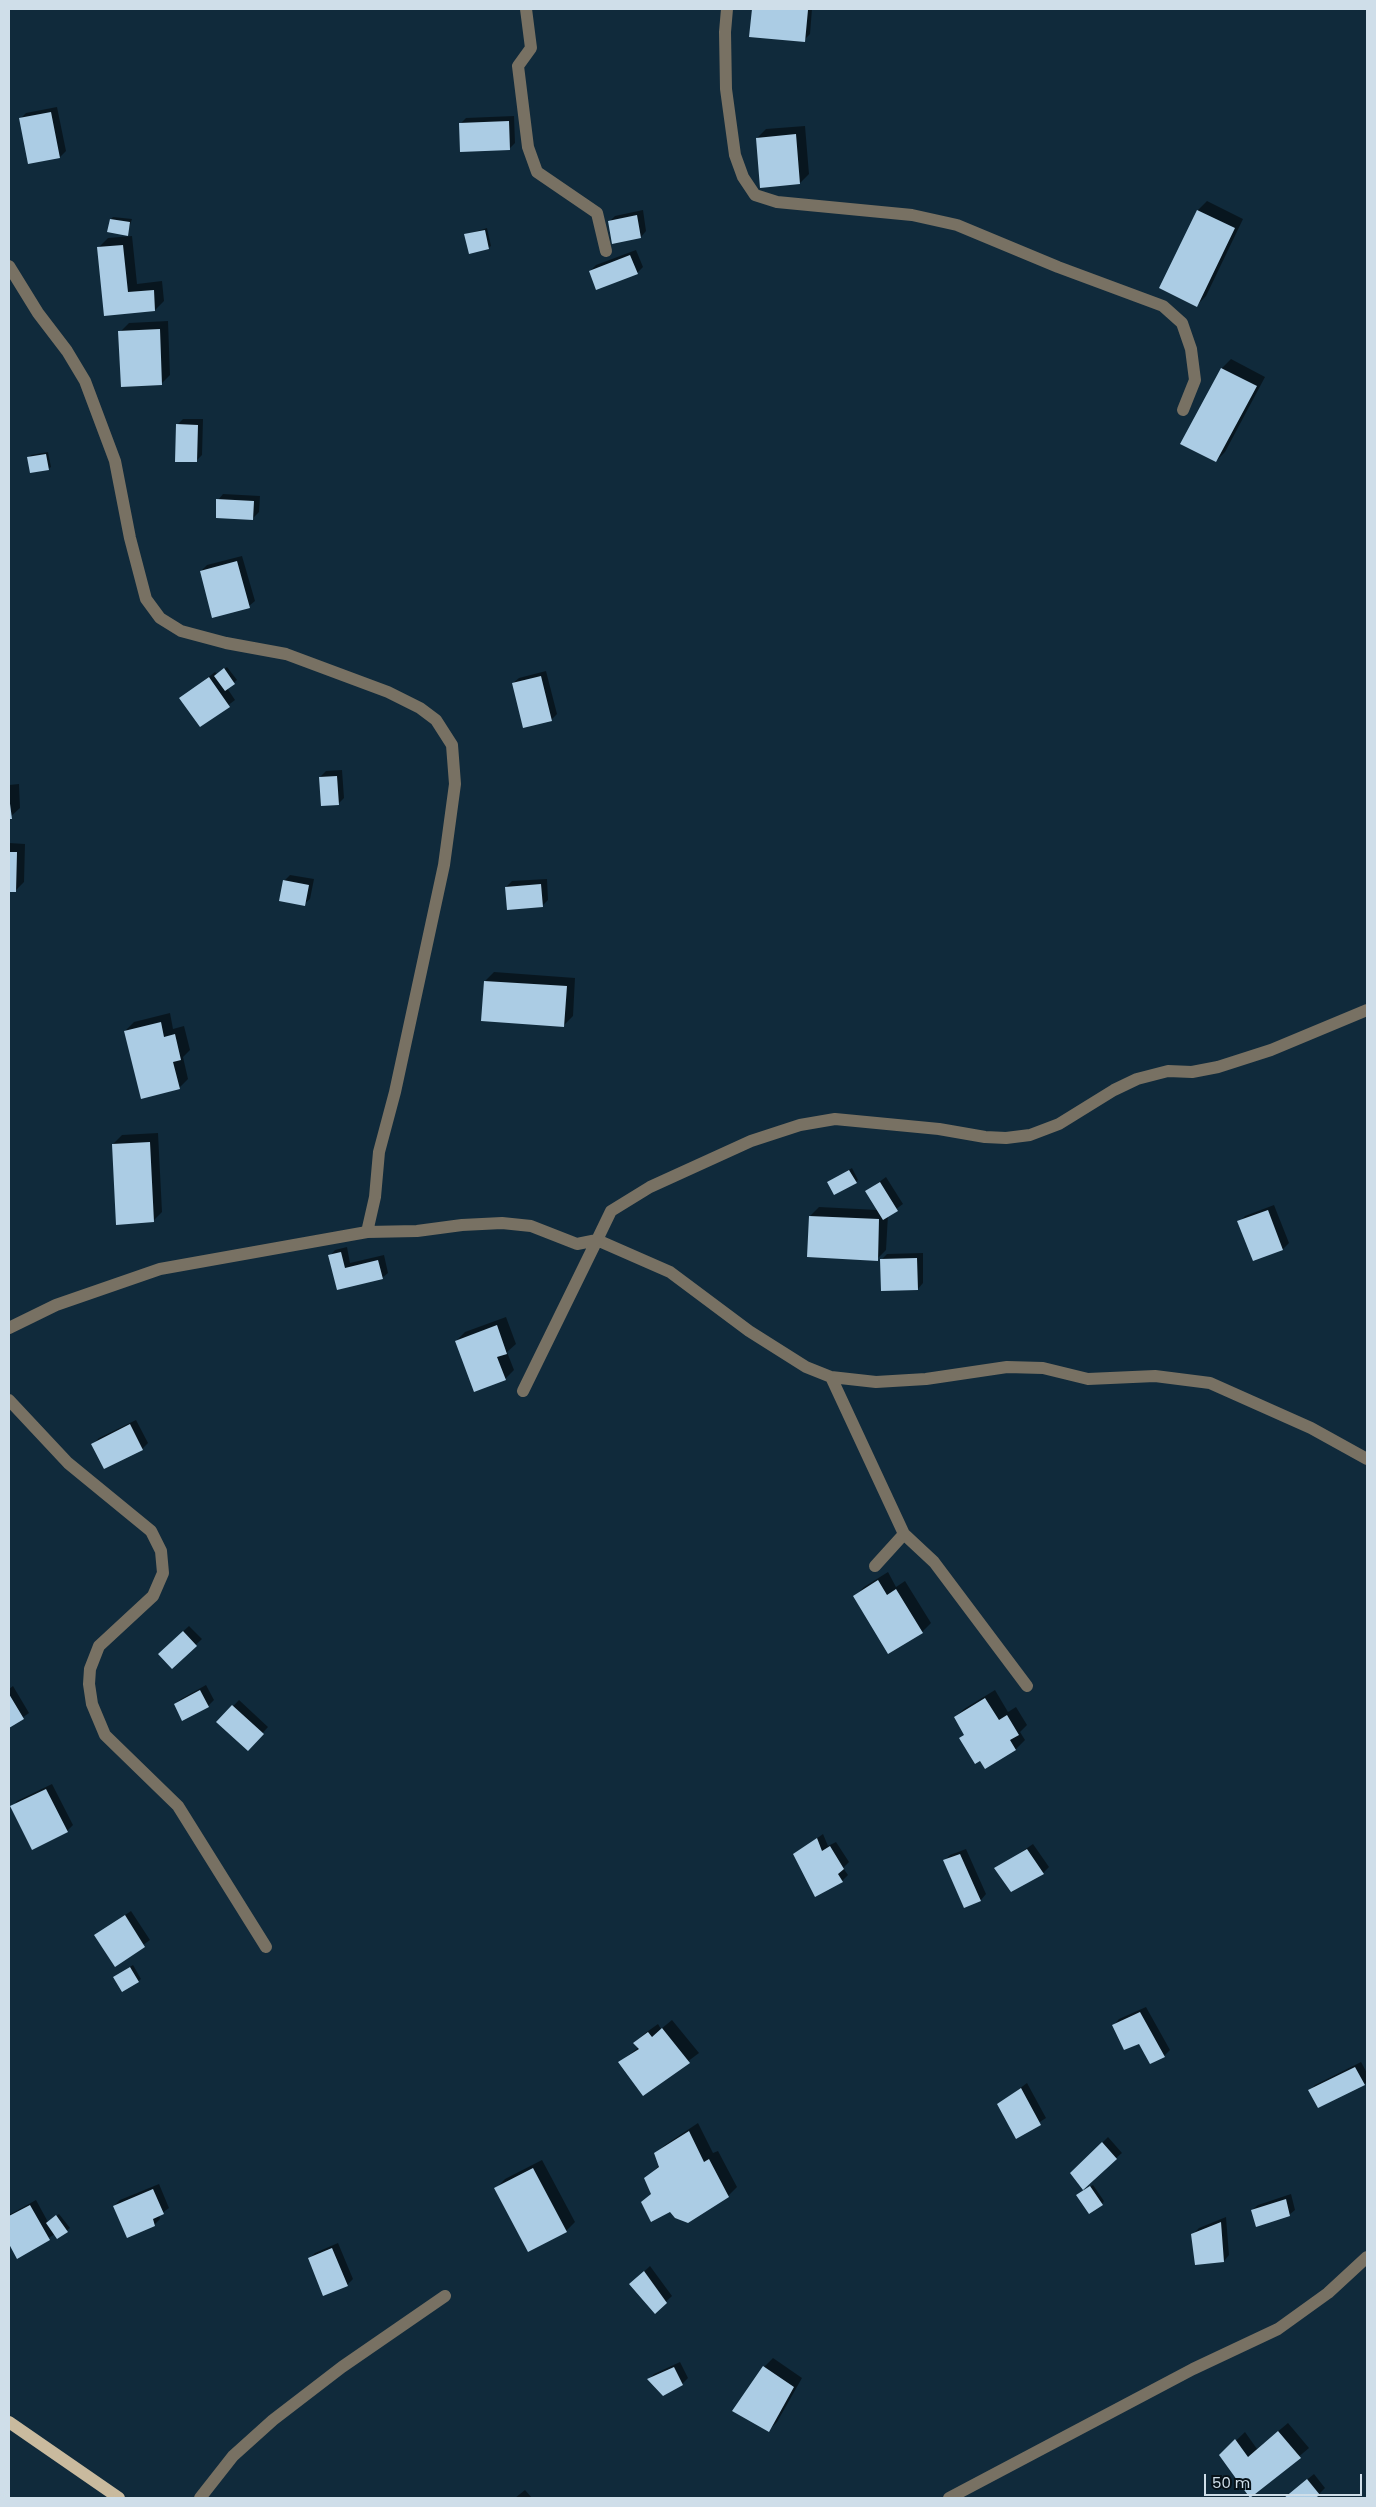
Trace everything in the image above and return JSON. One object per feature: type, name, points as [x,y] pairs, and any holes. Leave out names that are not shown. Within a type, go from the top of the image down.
[{"type":"main road","points":[[9,2422],[119,2498]]},
{"type":"street","points":[[526,9],[531,48],[518,66],[528,148],[537,172],[597,213],[606,251]]},
{"type":"street","points":[[727,9],[724,32],[726,89],[735,155],[742,177],[754,195],[777,202],[912,215],[958,225],[1058,267],[1163,306],[1182,323],[1191,348],[1195,380],[1183,410]]},
{"type":"street","points":[[9,266],[38,313],[67,351],[85,381],[116,461],[130,538],[146,600],[160,618],[181,631],[226,643],[286,654],[388,692],[420,708],[436,720],[452,745],[455,784],[444,865],[395,1092],[379,1152],[375,1198],[367,1232]]},
{"type":"street","points":[[522,1390],[611,1211],[650,1187],[751,1141],[800,1125],[835,1119],[939,1129],[985,1137],[1006,1138],[1030,1135],[1059,1124],[1114,1090],[1137,1079],[1168,1071],[1192,1072],[1218,1067],[1272,1050],[1367,1010]]},
{"type":"street","points":[[9,1328],[56,1305],[160,1269],[367,1232],[417,1231],[462,1225],[502,1223],[531,1226],[577,1244],[597,1240],[670,1272],[749,1331],[806,1367],[831,1378],[885,1382],[926,1379],[1007,1367],[1044,1368],[1088,1379],[1155,1376],[1210,1383],[1310,1428],[1367,1459]]},
{"type":"street","points":[[831,1378],[904,1534],[934,1562],[1026,1686]]},
{"type":"street","points":[[9,1400],[68,1463],[151,1531],[161,1551],[163,1573],[152,1596],[99,1646],[90,1669],[89,1684],[92,1704],[105,1735],[178,1806],[266,1947]]},
{"type":"street","points":[[875,1566],[904,1534]]},
{"type":"street","points":[[949,2498],[1193,2369],[1278,2329],[1328,2293],[1367,2257]]},
{"type":"street","points":[[200,2498],[233,2456],[273,2420],[342,2367],[445,2296]]},
{"type":"building","points":[[752,9],[808,10],[805,42],[749,37]]},
{"type":"building","points":[[51,112],[60,158],[28,164],[19,118]]},
{"type":"building","points":[[509,121],[510,150],[460,152],[459,123]]},
{"type":"building","points":[[796,134],[800,184],[760,188],[756,138]]},
{"type":"building","points":[[1197,210],[1235,228],[1197,307],[1159,288]]},
{"type":"building","points":[[637,215],[641,238],[612,244],[608,221]]},
{"type":"building","points":[[110,219],[130,222],[128,236],[107,232]]},
{"type":"building","points":[[485,230],[489,249],[469,254],[464,234]]},
{"type":"building","points":[[123,245],[128,292],[154,290],[155,311],[104,316],[97,247]]},
{"type":"building","points":[[630,255],[638,274],[596,290],[589,271]]},
{"type":"building","points":[[160,329],[162,385],[121,387],[118,331]]},
{"type":"building","points":[[1221,368],[1257,386],[1216,462],[1180,444]]},
{"type":"building","points":[[176,424],[198,425],[197,462],[175,462]]},
{"type":"building","points":[[46,454],[49,470],[30,473],[27,457]]},
{"type":"building","points":[[216,499],[254,501],[253,520],[216,518]]},
{"type":"building","points":[[237,561],[250,608],[212,618],[200,571]]},
{"type":"building","points":[[224,668],[235,684],[225,691],[214,676]]},
{"type":"building","points":[[541,676],[552,721],[523,728],[512,683]]},
{"type":"building","points":[[209,677],[230,707],[200,727],[179,698]]},
{"type":"building","points":[[337,776],[339,805],[321,806],[319,777]]},
{"type":"building","points":[[9,796],[12,819],[9,819]]},
{"type":"building","points":[[9,852],[17,852],[16,892],[9,892]]},
{"type":"building","points":[[283,880],[309,885],[305,906],[279,901]]},
{"type":"building","points":[[541,884],[543,907],[507,910],[505,887]]},
{"type":"building","points":[[484,981],[567,986],[564,1027],[481,1021]]},
{"type":"building","points":[[161,1022],[164,1037],[175,1034],[181,1060],[173,1062],[180,1089],[141,1099],[124,1031]]},
{"type":"building","points":[[150,1142],[154,1222],[116,1225],[112,1144]]},
{"type":"building","points":[[849,1170],[857,1183],[834,1195],[827,1182]]},
{"type":"building","points":[[880,1182],[898,1211],[883,1220],[865,1191]]},
{"type":"building","points":[[1268,1210],[1283,1250],[1253,1261],[1237,1221]]},
{"type":"building","points":[[809,1216],[879,1219],[878,1261],[807,1257]]},
{"type":"building","points":[[341,1252],[345,1268],[378,1260],[383,1279],[337,1290],[328,1255]]},
{"type":"building","points":[[917,1258],[918,1290],[881,1291],[880,1259]]},
{"type":"building","points":[[497,1325],[507,1354],[497,1357],[506,1380],[474,1392],[455,1341]]},
{"type":"building","points":[[130,1424],[143,1450],[104,1469],[91,1444]]},
{"type":"building","points":[[878,1580],[887,1595],[896,1589],[923,1633],[888,1654],[853,1596]]},
{"type":"building","points":[[183,1631],[197,1646],[172,1669],[158,1654]]},
{"type":"building","points":[[200,1690],[209,1707],[182,1721],[174,1704]]},
{"type":"building","points":[[9,1694],[24,1719],[9,1728]]},
{"type":"building","points":[[985,1698],[999,1720],[1007,1715],[1019,1735],[1010,1740],[1016,1750],[985,1769],[980,1761],[975,1764],[959,1738],[964,1735],[954,1717]]},
{"type":"building","points":[[232,1705],[264,1734],[248,1751],[216,1722]]},
{"type":"building","points":[[46,1789],[68,1832],[32,1850],[10,1806]]},
{"type":"building","points":[[817,1838],[822,1851],[830,1846],[844,1869],[838,1874],[843,1882],[815,1897],[793,1854]]},
{"type":"building","points":[[1027,1849],[1044,1874],[1011,1892],[994,1868]]},
{"type":"building","points":[[960,1854],[981,1901],[964,1908],[943,1860]]},
{"type":"building","points":[[125,1915],[145,1947],[115,1967],[94,1935]]},
{"type":"building","points":[[130,1967],[139,1982],[122,1992],[113,1977]]},
{"type":"building","points":[[1140,2012],[1165,2057],[1150,2064],[1139,2044],[1124,2050],[1112,2025]]},
{"type":"building","points":[[662,2028],[690,2063],[643,2096],[618,2062],[639,2049],[633,2043],[648,2032],[652,2037]]},
{"type":"building","points":[[1355,2067],[1365,2085],[1318,2108],[1308,2090]]},
{"type":"building","points":[[1021,2088],[1041,2125],[1016,2139],[997,2104]]},
{"type":"building","points":[[689,2131],[704,2162],[709,2159],[729,2197],[688,2223],[675,2218],[670,2212],[651,2222],[641,2202],[651,2194],[644,2178],[659,2167],[654,2153]]},
{"type":"building","points":[[1102,2142],[1117,2159],[1083,2190],[1070,2173]]},
{"type":"building","points":[[533,2168],[567,2232],[528,2252],[494,2188]]},
{"type":"building","points":[[1090,2186],[1103,2205],[1089,2214],[1076,2195]]},
{"type":"building","points":[[153,2189],[164,2214],[153,2219],[155,2226],[127,2238],[113,2206]]},
{"type":"building","points":[[1286,2199],[1290,2216],[1256,2227],[1251,2210]]},
{"type":"building","points":[[30,2205],[50,2240],[17,2259],[9,2244],[9,2216]]},
{"type":"building","points":[[56,2215],[68,2232],[57,2239],[46,2223]]},
{"type":"building","points":[[1221,2222],[1224,2262],[1195,2265],[1191,2234]]},
{"type":"building","points":[[332,2248],[348,2286],[323,2296],[308,2258]]},
{"type":"building","points":[[644,2271],[667,2303],[655,2314],[629,2284]]},
{"type":"building","points":[[763,2366],[794,2387],[769,2432],[732,2411]]},
{"type":"building","points":[[674,2367],[683,2385],[663,2396],[647,2379]]},
{"type":"building","points":[[1278,2431],[1301,2458],[1250,2498],[1219,2455],[1235,2439],[1248,2457]]},
{"type":"building","points":[[1307,2479],[1320,2495],[1315,2498],[1284,2498]]}]
